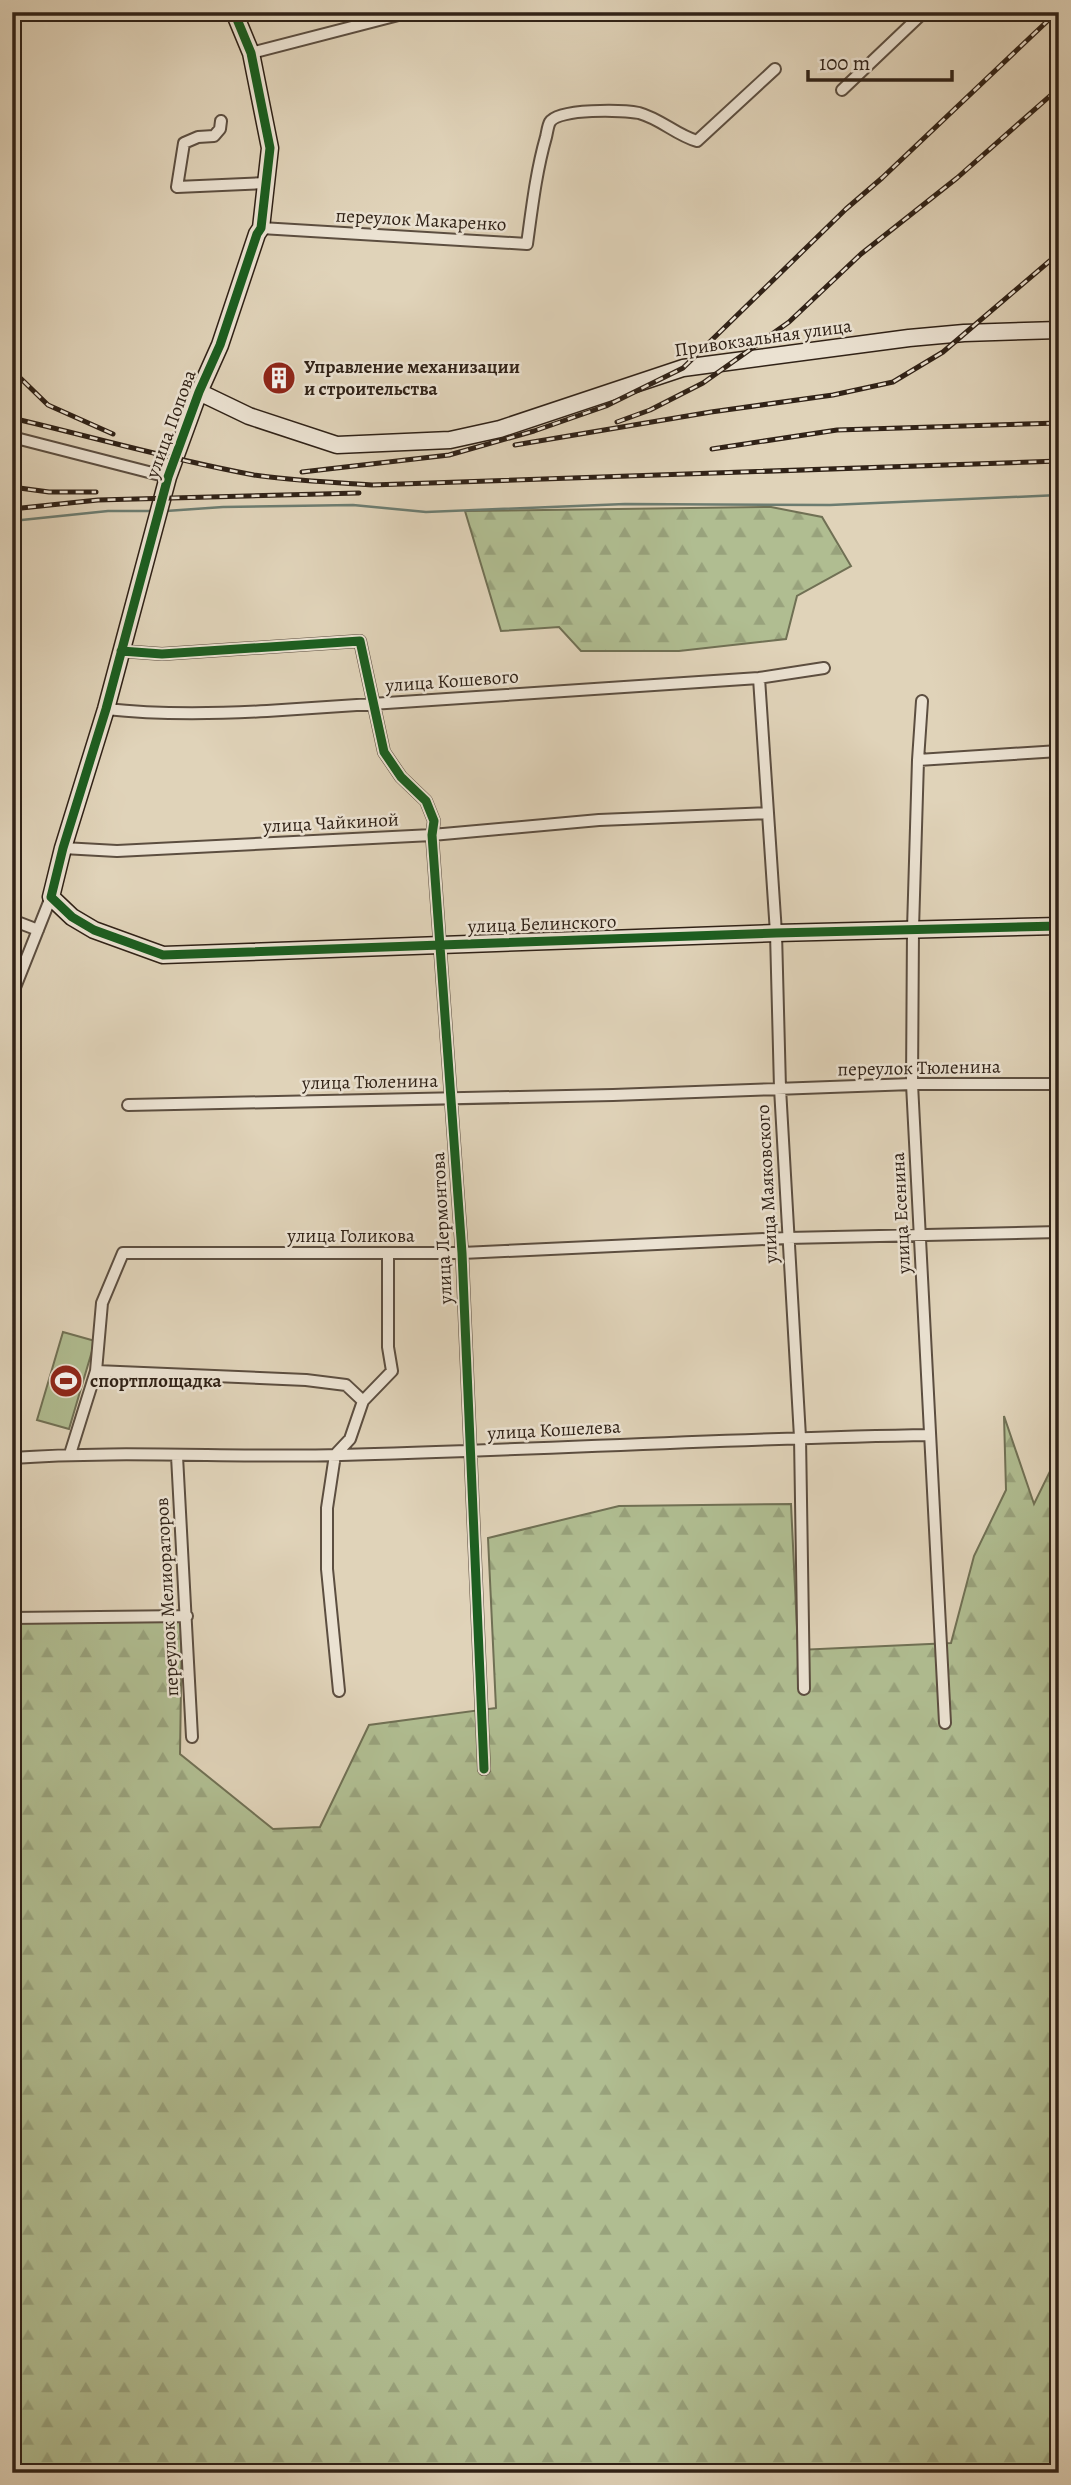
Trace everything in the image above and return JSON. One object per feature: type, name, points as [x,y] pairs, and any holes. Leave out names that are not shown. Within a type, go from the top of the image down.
[{"type":"street","name":"улица Попова","points":[[63,848],[106,709],[168,477],[199,392],[220,345],[261,228],[270,148],[251,53],[234,12]]},
{"type":"street","points":[[251,53],[410,12]]},
{"type":"street","points":[[842,90],[924,12]]},
{"type":"street","name":"переулок Макаренко","points":[[261,228],[527,244],[542,149],[550,121],[557,116],[582,111],[638,113],[656,119],[682,137],[697,141],[775,69]]},
{"type":"street","points":[[221,121],[220,129],[214,136],[198,137],[184,142],[177,187],[266,183]]},
{"type":"street","name":"Привокзальная улица","points":[[199,392],[249,416],[337,445],[450,440],[500,429],[683,368],[909,338],[1059,330]]},
{"type":"street","points":[[12,437],[168,477]]},
{"type":"street","name":"улица Лермонтова","points":[[121,651],[162,654],[360,641],[384,752],[401,777],[426,801],[434,821],[432,835],[439,946],[462,1253],[484,1769]]},
{"type":"street","name":"улица Кошевого","points":[[106,709],[192,715],[759,678],[824,668]]},
{"type":"street","name":"улица Маяковского","points":[[759,678],[776,933],[787,1238],[800,1437],[804,1689]]},
{"type":"street","name":"улица Есенина","points":[[922,701],[913,929],[912,1084],[945,1723]]},
{"type":"street","points":[[918,760],[1059,751]]},
{"type":"street","name":"улица Чайкиной","points":[[63,848],[117,851],[432,835],[599,820],[768,813]]},
{"type":"street","points":[[12,995],[51,897],[63,848]]},
{"type":"street","name":"улица Белинского","points":[[51,897],[72,917],[94,930],[163,955],[776,933],[1059,926]]},
{"type":"street","points":[[12,920],[38,930]]},
{"type":"street","name":"переулок Тюленина","points":[[780,1088],[912,1084],[1059,1084]]},
{"type":"street","name":"улица Тюленина","points":[[128,1105],[613,1095],[780,1088]]},
{"type":"street","name":"улица Голикова","points":[[71,1454],[96,1371],[102,1303],[123,1253],[462,1253],[787,1238],[1059,1232]]},
{"type":"street","points":[[339,1691],[327,1569],[327,1508],[335,1455],[349,1439],[363,1401],[391,1371],[388,1347],[388,1254]]},
{"type":"street","points":[[96,1371],[306,1380],[346,1385],[363,1401]]},
{"type":"street","name":"улица Кошелева","points":[[12,1458],[71,1454],[177,1456],[469,1452],[800,1437],[930,1435]]},
{"type":"street","name":"переулок Мелиораторов","points":[[177,1456],[192,1737]]},
{"type":"street","points":[[12,1618],[187,1616]]},
{"type":"green space","points":[[771,507],[822,517],[851,566],[797,596],[786,639],[679,651],[581,651],[559,627],[501,631],[465,511]]},
{"type":"green space","name":"спортплощадка","points":[[63,1332],[95,1341],[69,1429],[37,1420]]},
{"type":"green space","points":[[1004,1416],[1034,1504],[1055,1461],[1059,1460],[1059,2473],[12,2473],[12,1623],[182,1620],[180,1754],[273,1829],[320,1827],[369,1725],[496,1708],[488,1538],[619,1506],[791,1504],[798,1650],[951,1643],[974,1556],[1006,1490]]},
{"type":"waterway","points":[[166,511],[223,507],[353,505],[426,512],[625,504],[830,505],[1059,495]]},
{"type":"waterway","points":[[12,521],[108,511],[152,511]]},
{"type":"railway","points":[[302,472],[449,455],[534,431],[606,406],[683,368],[846,209],[1057,12]]},
{"type":"railway","points":[[617,422],[650,410],[703,383],[789,322],[861,254],[957,178],[1059,88]]},
{"type":"railway","points":[[515,445],[711,412],[833,395],[893,382],[943,352],[1059,253]]},
{"type":"railway","points":[[12,370],[48,405],[113,434]]},
{"type":"railway","points":[[12,418],[254,475],[372,485],[1059,461]]},
{"type":"railway","points":[[712,449],[837,430],[1059,423]]},
{"type":"railway","points":[[12,487],[49,492],[96,492]]},
{"type":"railway","points":[[12,509],[98,500],[359,493]]},
{"type":"cycle path","points":[[234,12],[251,53],[270,148],[261,228],[220,345],[199,392],[168,477],[106,709],[63,848],[51,897],[72,917],[94,930],[163,955],[776,933],[1059,926]]},
{"type":"cycle path","points":[[121,651],[162,654],[360,641],[384,752],[401,777],[426,801],[434,821],[432,835],[462,1253],[484,1769]]},
{"type":"place","name":"Управление механизации и строительства","points":[[279,378]]},
{"type":"place","name":"спортплощадка","points":[[66,1381]]}]
